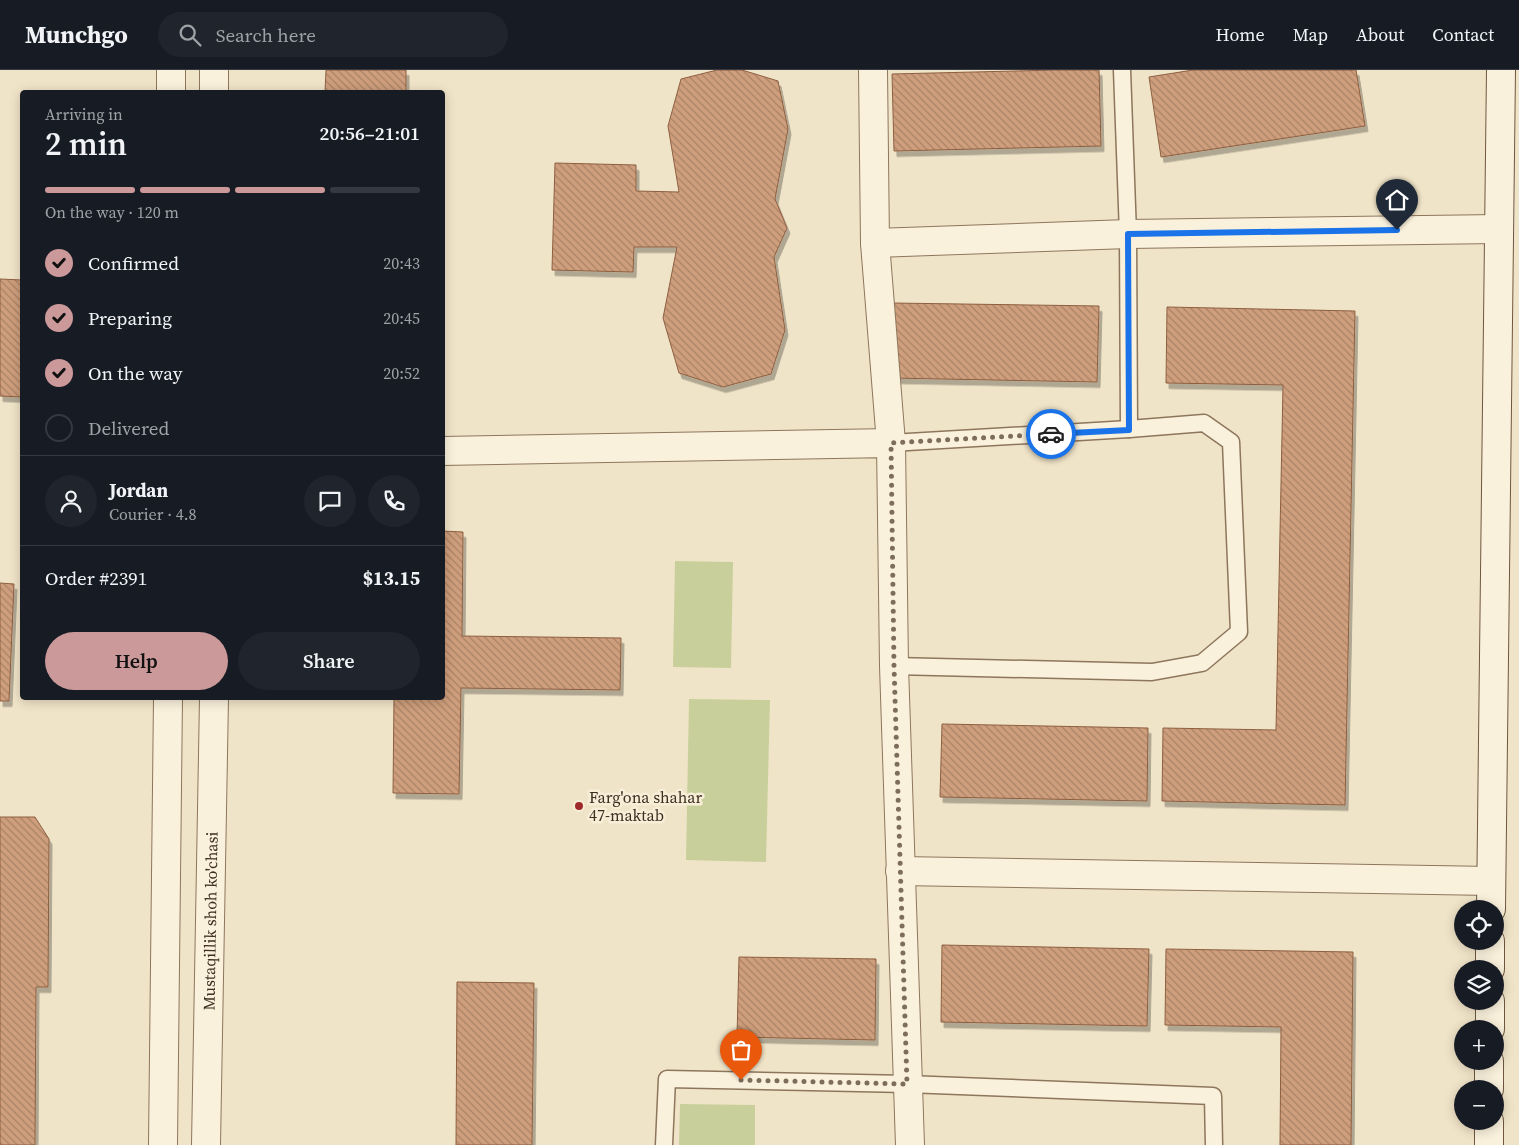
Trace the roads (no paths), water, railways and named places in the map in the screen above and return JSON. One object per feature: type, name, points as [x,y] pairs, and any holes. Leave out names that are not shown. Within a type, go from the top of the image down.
[{"type":"street","points":[[171,70],[171,90]]},
{"type":"street","points":[[214,70],[214,90]]},
{"type":"street","points":[[873,70],[874,243],[891,443],[894,666],[910,1145]]},
{"type":"street","points":[[1491,900],[1501,70]]},
{"type":"street","points":[[874,243],[1128,234],[1499,229]]},
{"type":"street","points":[[445,451],[891,443]]},
{"type":"street","points":[[163,1145],[168,700]]},
{"type":"street","name":"Mustaqillik shoh ko'chasi","points":[[206,1145],[214,700]]},
{"type":"street","points":[[900,871],[1491,881]]},
{"type":"street","points":[[1488,1145],[1489,1130]]},
{"type":"lane","points":[[1122,70],[1128,234],[1129,430]]},
{"type":"lane","points":[[891,443],[1129,430],[1204,423],[1230,442],[1239,632],[1202,663],[1152,672],[894,666]]},
{"type":"lane","points":[[664,1145],[667,1079],[907,1084],[1214,1096],[1214,1145]]},
{"type":"place","name":"Farg'ona shahar 47-maktab","points":[[579,806]]}]
